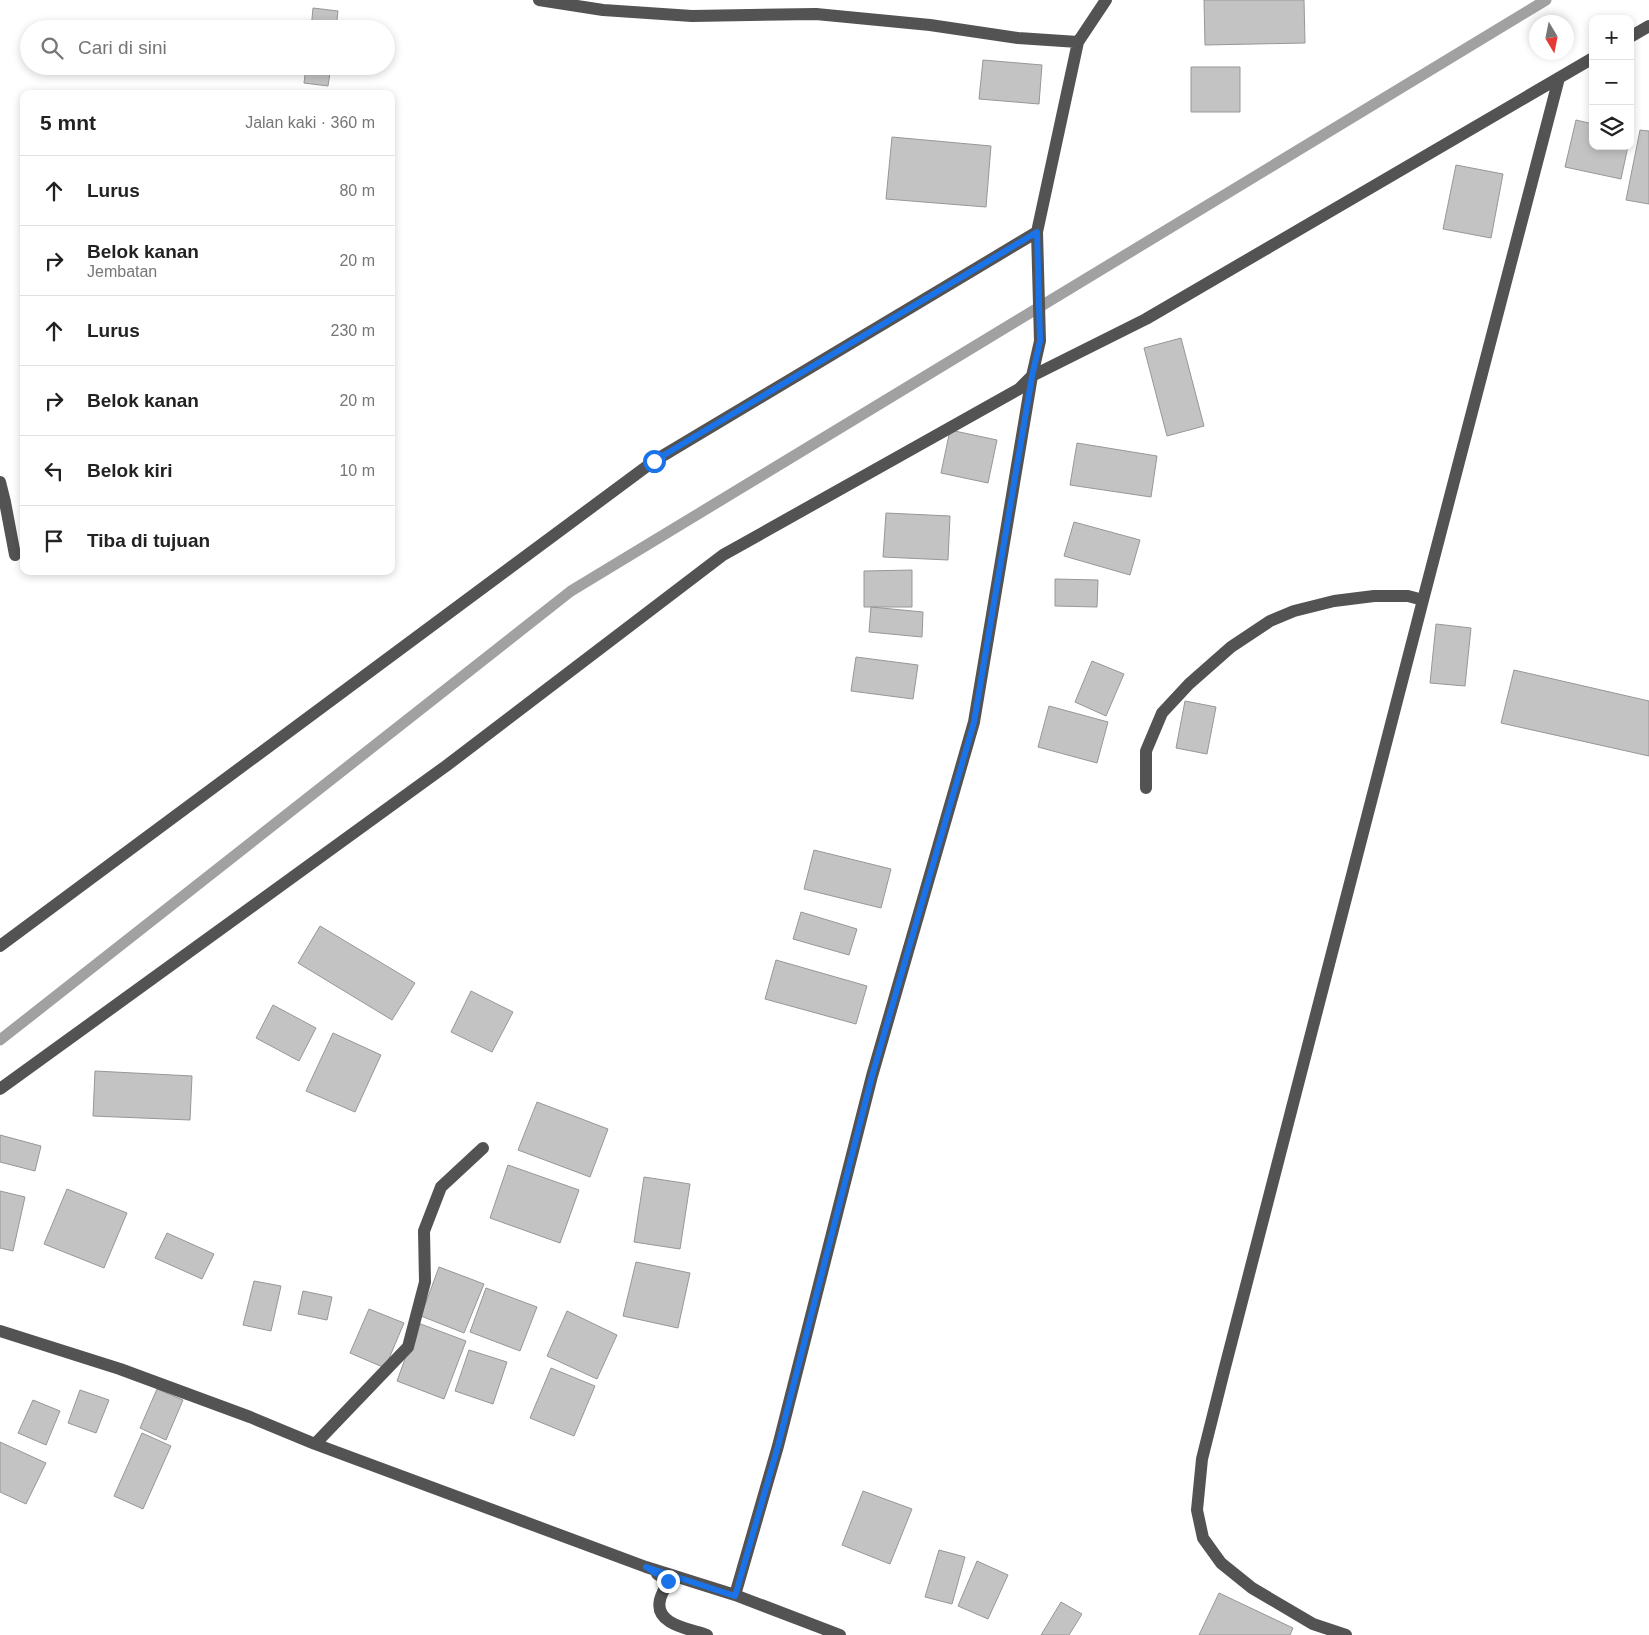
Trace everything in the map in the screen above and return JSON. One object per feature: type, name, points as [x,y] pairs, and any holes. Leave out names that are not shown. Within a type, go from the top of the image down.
[{"type":"street","points":[[539,0],[603,10],[692,16],[816,14],[930,25],[1018,38],[1078,42]]},
{"type":"street","points":[[735,1596],[778,1446],[872,1076],[974,722],[1032,376],[1040,341],[1037,232],[1078,42],[1106,0]]},
{"type":"street","points":[[1634,35],[1649,26]]},
{"type":"street","points":[[0,1089],[446,766],[723,555],[1019,389],[1032,376],[1146,320],[1590,60]]},
{"type":"street","points":[[1346,1635],[1305,1620],[1252,1588],[1221,1563],[1203,1538],[1197,1510],[1202,1459],[1559,78]]},
{"type":"street","points":[[0,946],[654,461],[1037,232]]},
{"type":"street","points":[[0,482],[15,555]]},
{"type":"street","points":[[1146,788],[1146,751],[1162,713],[1189,684],[1231,647],[1270,621],[1294,611],[1334,601],[1374,596],[1408,596],[1423,600]]},
{"type":"street","points":[[315,1444],[408,1348],[424,1282],[424,1231],[441,1187],[483,1148]]},
{"type":"street","points":[[0,1331],[120,1369],[646,1567],[735,1596],[840,1635]]},
{"type":"street","points":[[646,1567],[668,1581],[660,1600],[659,1610],[665,1618],[678,1627],[707,1635]]},
{"type":"building","points":[[1204,0],[1304,0],[1305,43],[1205,45]]},
{"type":"building","points":[[313,8],[338,11],[337,20],[312,20]]},
{"type":"building","points":[[983,60],[1042,65],[1039,104],[979,99]]},
{"type":"building","points":[[1191,67],[1240,67],[1240,112],[1191,112]]},
{"type":"building","points":[[305,75],[330,75],[328,86],[304,83]]},
{"type":"building","points":[[1576,120],[1589,123],[1589,150],[1627,150],[1621,179],[1565,167]]},
{"type":"building","points":[[1640,130],[1649,131],[1649,204],[1626,200]]},
{"type":"building","points":[[892,137],[991,146],[986,207],[886,199]]},
{"type":"building","points":[[1456,165],[1503,174],[1491,238],[1443,229]]},
{"type":"building","points":[[1181,338],[1204,426],[1167,436],[1144,348]]},
{"type":"building","points":[[950,430],[997,440],[988,483],[941,473]]},
{"type":"building","points":[[1077,443],[1157,456],[1151,497],[1070,485]]},
{"type":"building","points":[[886,513],[950,516],[948,560],[883,557]]},
{"type":"building","points":[[1074,522],[1140,540],[1130,575],[1064,556]]},
{"type":"building","points":[[912,570],[912,607],[864,607],[864,571]]},
{"type":"building","points":[[1055,579],[1098,580],[1097,607],[1055,606]]},
{"type":"building","points":[[871,607],[923,612],[922,637],[869,632]]},
{"type":"building","points":[[1436,624],[1471,628],[1465,686],[1430,683]]},
{"type":"building","points":[[856,657],[918,665],[913,699],[851,691]]},
{"type":"building","points":[[1092,661],[1124,674],[1106,716],[1075,702]]},
{"type":"building","points":[[1514,670],[1649,701],[1649,756],[1501,723]]},
{"type":"building","points":[[1185,701],[1216,707],[1207,754],[1176,748]]},
{"type":"building","points":[[1049,706],[1108,722],[1097,763],[1038,747]]},
{"type":"building","points":[[814,850],[891,869],[881,908],[804,889]]},
{"type":"building","points":[[801,912],[857,929],[849,955],[793,939]]},
{"type":"building","points":[[320,926],[415,983],[392,1020],[298,963]]},
{"type":"building","points":[[776,960],[867,986],[856,1024],[765,999]]},
{"type":"building","points":[[471,991],[513,1012],[492,1052],[451,1032]]},
{"type":"building","points":[[273,1005],[316,1028],[299,1061],[256,1038]]},
{"type":"building","points":[[333,1033],[381,1055],[355,1112],[306,1091]]},
{"type":"building","points":[[95,1071],[192,1076],[190,1120],[93,1116]]},
{"type":"building","points":[[537,1102],[608,1129],[590,1177],[518,1150]]},
{"type":"building","points":[[0,1135],[41,1146],[35,1171],[0,1162]]},
{"type":"building","points":[[508,1165],[579,1190],[560,1243],[490,1218]]},
{"type":"building","points":[[644,1177],[690,1184],[680,1249],[634,1242]]},
{"type":"building","points":[[67,1189],[127,1213],[104,1268],[44,1244]]},
{"type":"building","points":[[0,1191],[25,1197],[13,1251],[0,1248]]},
{"type":"building","points":[[167,1233],[214,1254],[202,1279],[155,1258]]},
{"type":"building","points":[[636,1262],[690,1273],[678,1328],[623,1316]]},
{"type":"building","points":[[439,1267],[484,1284],[464,1333],[421,1316]]},
{"type":"building","points":[[254,1281],[281,1286],[271,1331],[243,1325]]},
{"type":"building","points":[[486,1288],[537,1307],[520,1351],[470,1332]]},
{"type":"building","points":[[303,1291],[332,1297],[327,1320],[298,1314]]},
{"type":"building","points":[[369,1309],[404,1323],[385,1368],[350,1353]]},
{"type":"building","points":[[567,1311],[617,1335],[597,1379],[547,1356]]},
{"type":"building","points":[[418,1323],[466,1341],[444,1399],[397,1381]]},
{"type":"building","points":[[469,1350],[507,1362],[493,1404],[455,1391]]},
{"type":"building","points":[[551,1368],[595,1386],[574,1436],[530,1418]]},
{"type":"building","points":[[157,1389],[183,1400],[166,1440],[140,1428]]},
{"type":"building","points":[[80,1390],[109,1400],[96,1433],[68,1423]]},
{"type":"building","points":[[33,1400],[60,1411],[46,1445],[18,1433]]},
{"type":"building","points":[[142,1433],[171,1446],[143,1509],[114,1496]]},
{"type":"building","points":[[0,1442],[46,1463],[26,1504],[0,1492]]},
{"type":"building","points":[[863,1491],[912,1509],[890,1564],[842,1545]]},
{"type":"building","points":[[939,1550],[965,1557],[952,1604],[925,1597]]},
{"type":"building","points":[[977,1561],[1008,1575],[988,1619],[958,1606]]},
{"type":"building","points":[[1219,1593],[1293,1628],[1290,1635],[1199,1635]]},
{"type":"building","points":[[1061,1602],[1082,1614],[1069,1635],[1041,1635]]},
{"type":"waterway","points":[[0,1040],[571,591],[1546,0]]},
{"type":"route","points":[[654,461],[1037,232],[1040,341],[1032,376],[974,722],[872,1076],[778,1446],[735,1596],[646,1567],[668,1581]]}]
